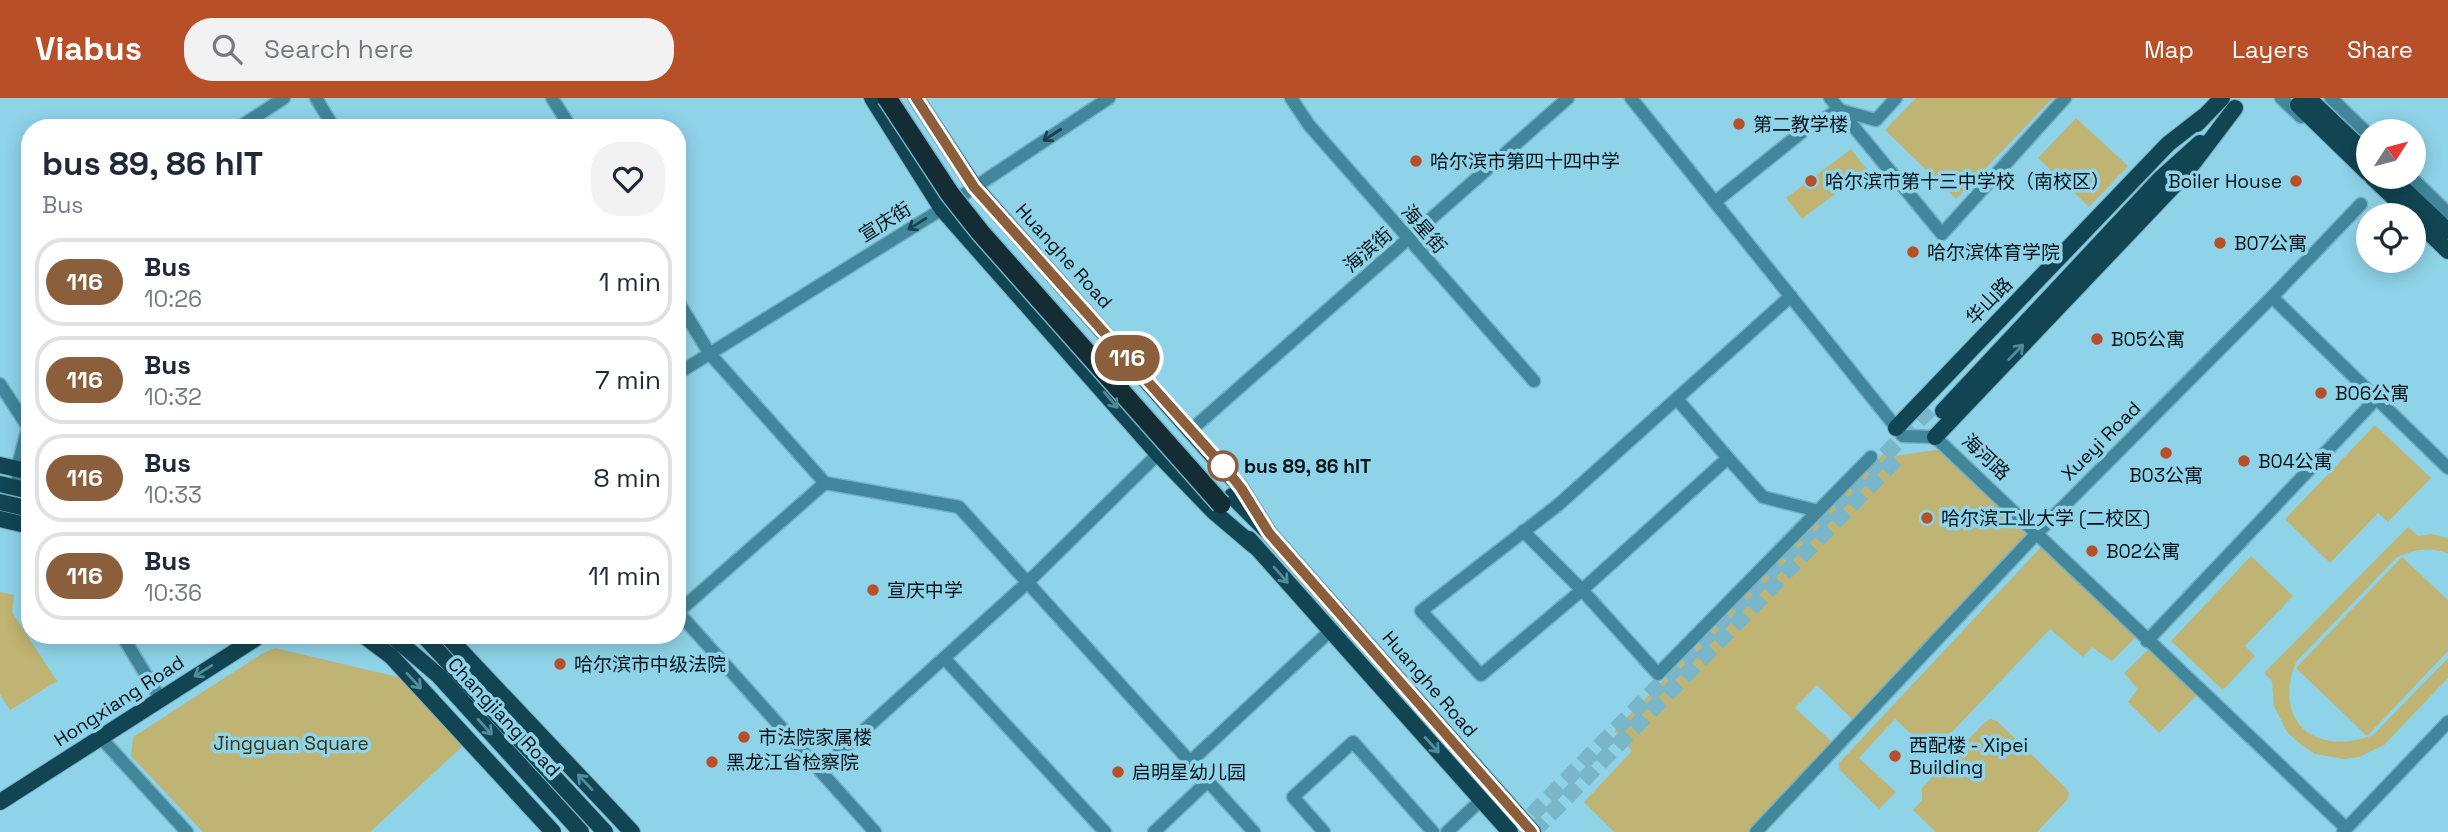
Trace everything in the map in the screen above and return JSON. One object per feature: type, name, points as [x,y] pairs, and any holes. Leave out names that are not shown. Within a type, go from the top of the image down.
[{"type":"highway","points":[[887,98],[950,194],[980,232],[1227,500]]},
{"type":"highway","points":[[902,98],[958,184],[989,223],[1227,500]]},
{"type":"main road","name":"Huanghe Road","points":[[872,98],[942,209],[1158,453],[1214,512],[1254,546],[1481,800],[1504,830]]},
{"type":"main road","name":"Huanghe Road","points":[[916,98],[974,187],[1191,430],[1241,488],[1269,533],[1532,832]]},
{"type":"main road","points":[[2204,116],[2222,98]]},
{"type":"main road","points":[[2303,101],[2356,145]]},
{"type":"main road","points":[[2303,101],[2356,160]]},
{"type":"main road","points":[[1935,436],[2185,174],[2240,103]]},
{"type":"main road","name":"华山路","points":[[2204,116],[1939,408],[2160,179],[2240,103]]},
{"type":"main road","name":"华山路","points":[[1900,432],[2168,144],[2204,116]]},
{"type":"main road","points":[[2384,189],[2399,203]]},
{"type":"main road","points":[[2404,189],[2448,231]]},
{"type":"main road","points":[[2426,230],[2448,251]]},
{"type":"main road","points":[[0,465],[21,470]]},
{"type":"main road","points":[[0,484],[21,489]]},
{"type":"main road","name":"Huanghe Road","points":[[1227,500],[1269,533]]},
{"type":"main road","name":"Huanghe Road","points":[[1227,500],[1254,546]]},
{"type":"main road","points":[[0,502],[21,507]]},
{"type":"main road","points":[[0,519],[21,524]]},
{"type":"main road","name":"Hongxiang Road","points":[[0,802],[247,644]]},
{"type":"main road","points":[[375,644],[391,656],[553,832]]},
{"type":"main road","name":"Changjiang Road","points":[[402,644],[439,676],[581,832]]},
{"type":"main road","name":"Changjiang Road","points":[[431,644],[605,832]]},
{"type":"main road","points":[[454,644],[632,832]]},
{"type":"main road","points":[[1504,830],[1516,813]]},
{"type":"street","points":[[251,119],[284,98]]},
{"type":"street","points":[[316,98],[329,119]]},
{"type":"street","points":[[552,98],[565,119]]},
{"type":"street","name":"宣庆街","points":[[686,369],[942,209],[1109,98]]},
{"type":"street","name":"海星街","points":[[1291,98],[1309,125],[1534,381]]},
{"type":"street","name":"海滨街","points":[[1191,430],[1568,98]]},
{"type":"street","points":[[1631,98],[1900,432]]},
{"type":"street","points":[[1830,98],[1942,234],[2065,98]]},
{"type":"street","points":[[1715,202],[1807,128],[1839,110],[1876,121],[1896,98]]},
{"type":"street","points":[[2281,98],[2389,203]]},
{"type":"street","points":[[2331,98],[2356,122]]},
{"type":"street","points":[[2423,189],[2448,213]]},
{"type":"street","name":"Xueyi Road","points":[[1756,832],[2038,532],[2356,209]]},
{"type":"street","points":[[2426,240],[2448,261]]},
{"type":"street","points":[[1728,457],[1582,590],[1481,675],[1421,611],[1558,505],[1791,296]]},
{"type":"street","points":[[2272,296],[2448,468]]},
{"type":"street","points":[[686,315],[710,354],[825,483],[959,507],[1254,832]]},
{"type":"street","points":[[0,384],[21,416]]},
{"type":"street","points":[[1677,399],[1763,496],[1818,511]]},
{"type":"street","points":[[2147,641],[2376,399]]},
{"type":"street","name":"海河路","points":[[1900,432],[1935,436],[2038,532],[2344,830]]},
{"type":"street","points":[[820,771],[1027,583],[1158,453]]},
{"type":"street","points":[[1524,531],[1658,674],[1871,457]]},
{"type":"street","points":[[686,605],[825,483]]},
{"type":"street","points":[[686,621],[875,832]]},
{"type":"street","points":[[1190,762],[1330,631]]},
{"type":"street","points":[[127,644],[160,698]]},
{"type":"street","points":[[944,658],[1105,832]]},
{"type":"street","points":[[2344,830],[2448,722]]},
{"type":"street","points":[[101,738],[187,832]]},
{"type":"street","points":[[1324,832],[1293,797],[1353,742],[1433,832]]},
{"type":"street","points":[[1154,832],[1208,781]]},
{"type":"street","points":[[1447,832],[1481,800]]},
{"type":"green space","points":[[1916,98],[2053,98],[1956,199],[1885,130]]},
{"type":"green space","points":[[2076,118],[2128,166],[2089,207],[2038,158]]},
{"type":"green space","points":[[1851,149],[1867,170],[1802,219],[1786,198]]},
{"type":"green space","points":[[2375,425],[2431,478],[2388,522],[2378,513],[2330,563],[2285,519]]},
{"type":"green space","points":[[1888,449],[1894,456],[1943,449],[2032,535],[1853,720],[1817,685],[1795,708],[1832,742],[1748,832],[1614,832],[1584,802],[1632,751],[1614,731]]},
{"type":"green space","points":[[2408,527],[2418,536],[2432,534],[2448,538],[2448,553],[2421,550],[2396,558],[2296,662],[2290,683],[2290,702],[2295,717],[2304,729],[2317,737],[2352,741],[2373,735],[2448,658],[2448,678],[2384,745],[2359,757],[2344,759],[2315,754],[2287,732],[2274,706],[2272,681],[2264,673]]},
{"type":"green space","points":[[2043,545],[2138,635],[2112,661],[2092,647],[2083,657],[2050,629],[1932,753],[1895,719],[1859,758],[1896,792],[1879,809],[1840,770],[1838,764]]},
{"type":"green space","points":[[2251,556],[2293,596],[2245,646],[2255,656],[2223,690],[2171,641]]},
{"type":"green space","points":[[2402,557],[2448,600],[2448,651],[2367,736],[2296,668]]},
{"type":"green space","points":[[0,592],[14,595],[12,612],[21,626],[21,644],[33,644],[57,681],[10,710],[0,694]]},
{"type":"green space","name":"Jingguan Square","points":[[275,648],[398,677],[412,686],[465,744],[370,832],[203,832],[131,756],[133,737],[263,653]]},
{"type":"green space","points":[[2150,648],[2198,694],[2159,733],[2128,702],[2138,689],[2124,673]]},
{"type":"green space","points":[[1990,719],[1997,721],[2066,788],[2069,793],[2067,800],[2037,832],[1936,832],[1913,810],[1922,800],[1922,788]]},
{"type":"tunnel","points":[[1515,832],[1935,404]]},
{"type":"tunnel","points":[[1533,832],[1897,458]]},
{"type":"bus line","name":"116","points":[[916,98],[974,187],[1225,468],[1269,533],[1532,832]]},
{"type":"place","name":"第二教学楼","points":[[1739,124]]},
{"type":"place","name":"哈尔滨市第四十四中学","points":[[1416,161]]},
{"type":"place","name":"哈尔滨市第十三中学校（南校区）","points":[[1811,181]]},
{"type":"place","name":"Boiler House","points":[[2296,181]]},
{"type":"place","name":"B07公寓","points":[[2220,243]]},
{"type":"place","name":"哈尔滨体育学院","points":[[1913,252]]},
{"type":"place","name":"B05公寓","points":[[2097,339]]},
{"type":"place","name":"B06公寓","points":[[2321,393]]},
{"type":"place","name":"B03公寓","points":[[2166,453]]},
{"type":"place","name":"B04公寓","points":[[2244,461]]},
{"type":"place","name":"bus 89, 86 hIT","points":[[1223,466]]},
{"type":"place","name":"哈尔滨工业大学 (二校区)","points":[[1927,518]]},
{"type":"place","name":"B02公寓","points":[[2092,551]]},
{"type":"place","name":"宣庆中学","points":[[873,590]]},
{"type":"place","name":"哈尔滨市中级法院","points":[[560,664]]},
{"type":"place","name":"市法院家属楼","points":[[744,737]]},
{"type":"place","name":"西配楼 - Xipei Building","points":[[1895,756]]},
{"type":"place","name":"黑龙江省检察院","points":[[712,762]]},
{"type":"place","name":"启明星幼儿园","points":[[1118,772]]}]
